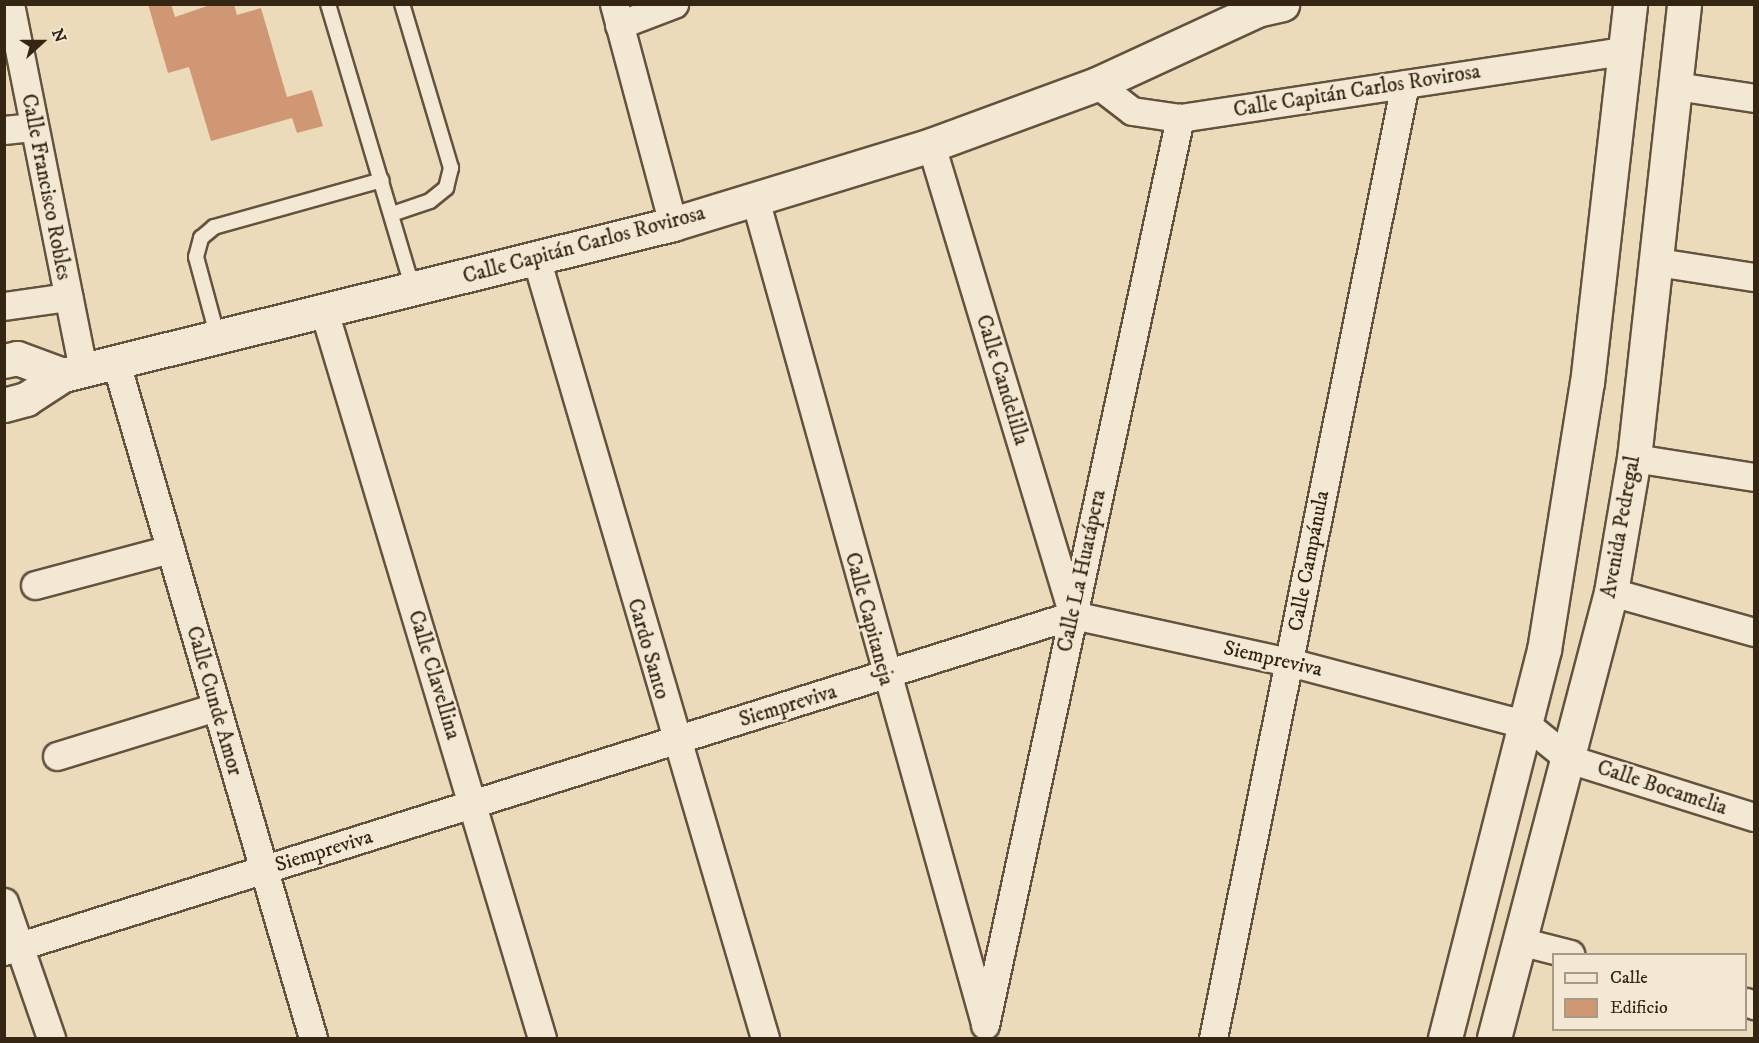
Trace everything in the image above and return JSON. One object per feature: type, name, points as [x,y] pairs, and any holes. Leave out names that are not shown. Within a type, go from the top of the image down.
[{"type":"street","name":"Calle Francisco Robles","points":[[10,4],[68,297],[73,373]]},
{"type":"street","points":[[673,224],[616,15],[674,4]]},
{"type":"street","points":[[1445,1038],[1527,724],[1587,383],[1630,4]]},
{"type":"street","name":"Avenida Pedregal","points":[[1494,1038],[1611,592],[1634,458],[1684,4]]},
{"type":"street","name":"Calle Capitán Carlos Rovirosa","points":[[4,405],[26,399],[73,373],[673,224],[931,145],[1097,84],[1267,6]]},
{"type":"street","name":"Calle Capitán Carlos Rovirosa","points":[[1097,84],[1132,111],[1180,118],[1625,51]]},
{"type":"street","name":"Calle Campánula","points":[[1213,1038],[1405,84]]},
{"type":"street","points":[[1676,86],[1755,98]]},
{"type":"street","name":"Calle La Huatápera","points":[[987,1031],[1073,615],[1180,118]]},
{"type":"street","points":[[4,130],[34,127]]},
{"type":"street","name":"Calle Candelilla","points":[[931,145],[1073,615]]},
{"type":"street","name":"Calle Capitaneja","points":[[755,199],[885,675],[987,1031]]},
{"type":"street","name":"Cardo Santo","points":[[536,258],[674,741],[765,1038]]},
{"type":"street","points":[[1657,262],[1755,277]]},
{"type":"street","points":[[4,306],[68,297]]},
{"type":"street","name":"Calle Clavellina","points":[[324,311],[542,1038]]},
{"type":"street","points":[[4,361],[17,358],[73,373]]},
{"type":"street","name":"Calle Cunde Amor","points":[[116,363],[313,1038]]},
{"type":"street","points":[[1634,458],[1755,477]]},
{"type":"street","points":[[35,585],[170,549]]},
{"type":"street","points":[[1611,592],[1755,632]]},
{"type":"street","name":"Siempreviva","points":[[12,949],[1073,615],[1289,662],[1527,724],[1569,759]]},
{"type":"street","points":[[57,756],[216,707]]},
{"type":"street","name":"Calle Bocamelia","points":[[1569,759],[1755,817]]},
{"type":"street","points":[[4,902],[12,949],[51,1038]]},
{"type":"street","points":[[1519,940],[1566,953]]},
{"type":"lane","points":[[328,4],[413,290]]},
{"type":"lane","points":[[392,214],[430,201],[446,188],[451,168],[402,4]]},
{"type":"lane","points":[[218,338],[196,257],[201,238],[214,227],[382,180]]},
{"type":"building","points":[[148,4],[171,4],[175,17],[213,4],[234,4],[237,15],[261,8],[287,97],[312,90],[323,126],[297,133],[292,118],[211,141],[189,67],[168,73]]}]
